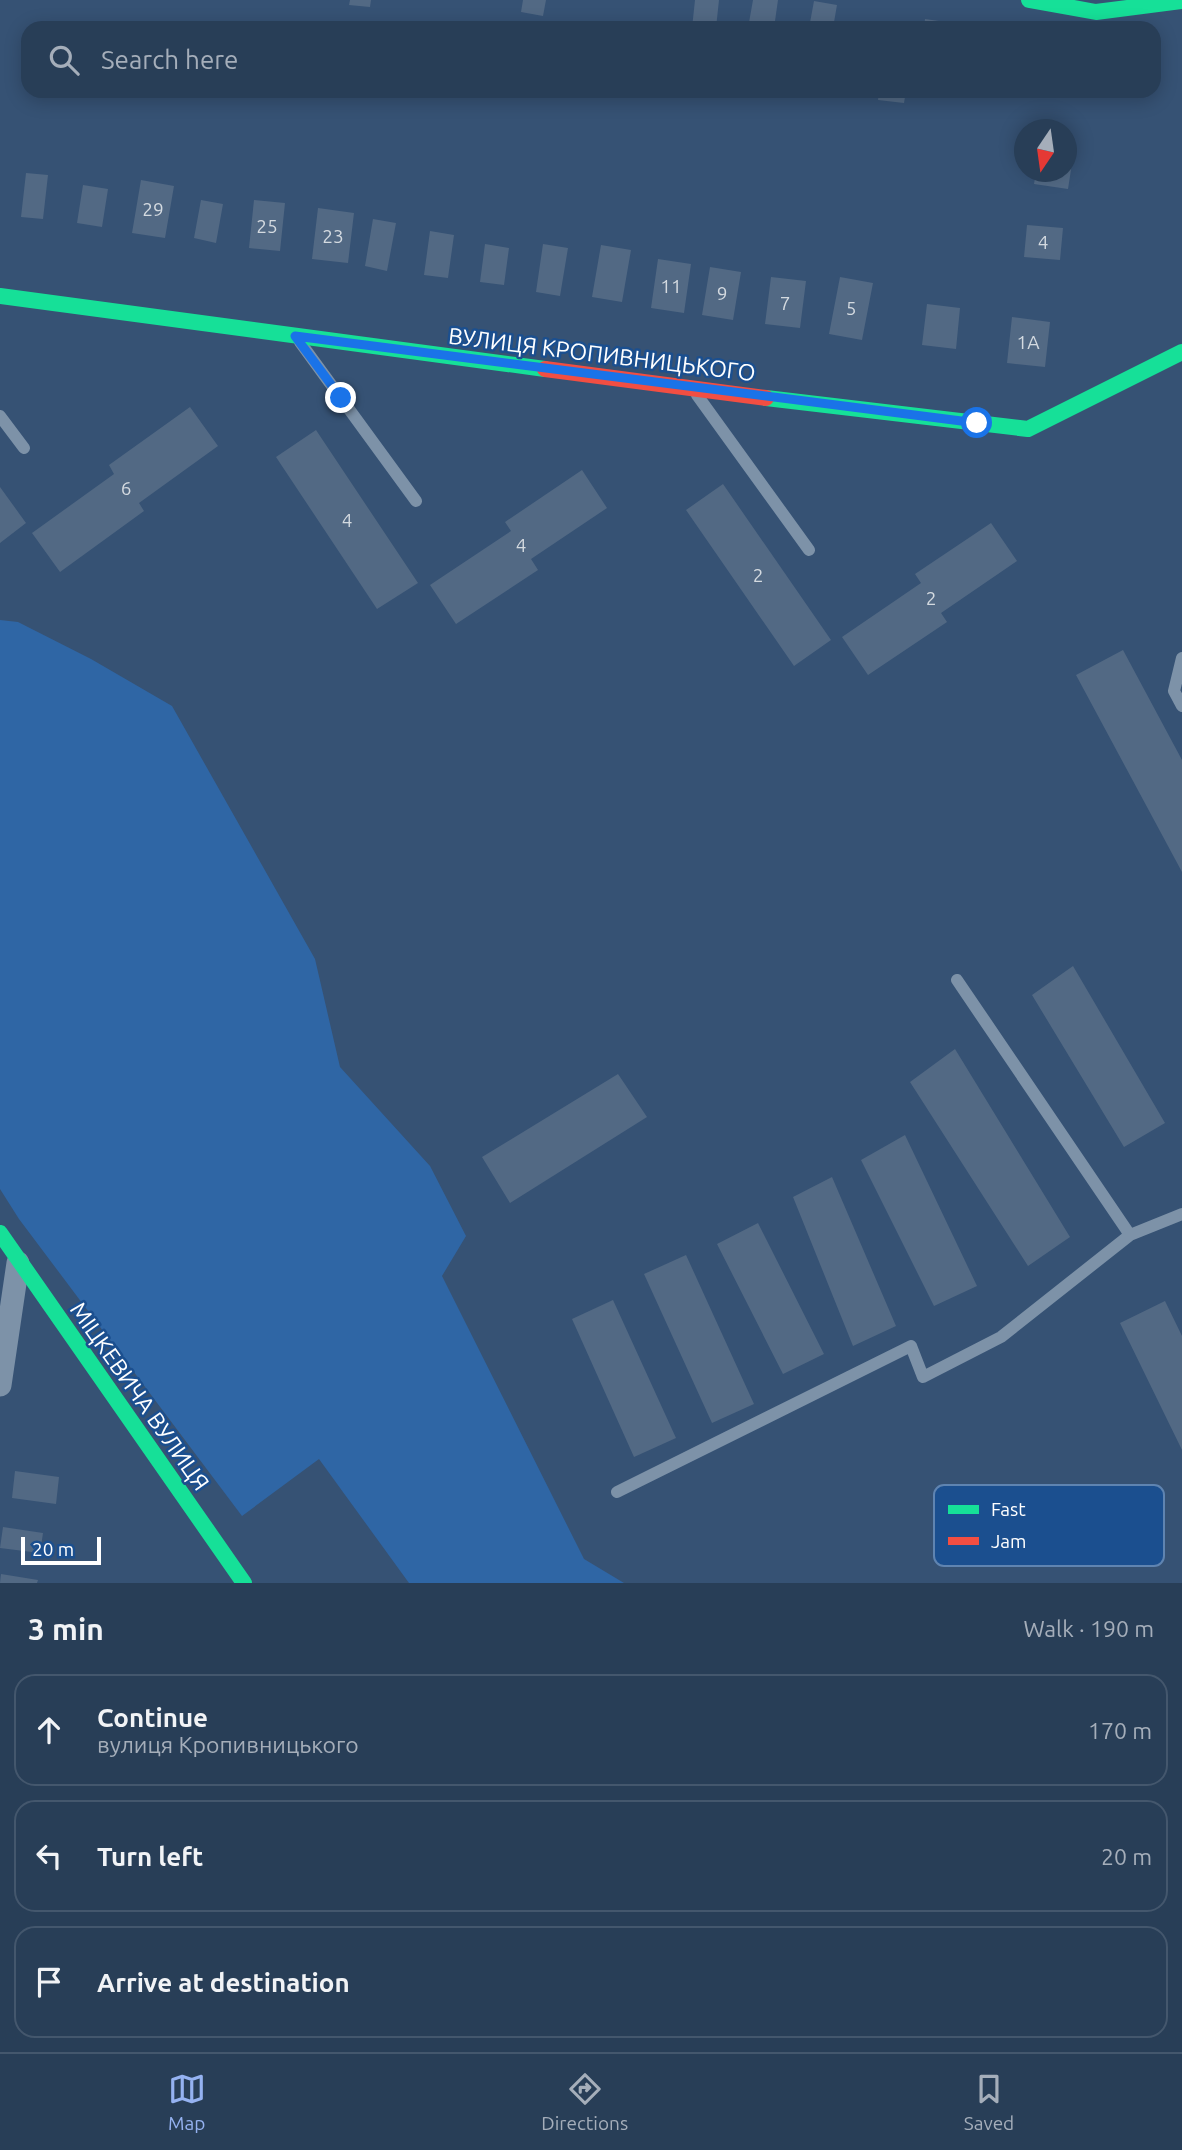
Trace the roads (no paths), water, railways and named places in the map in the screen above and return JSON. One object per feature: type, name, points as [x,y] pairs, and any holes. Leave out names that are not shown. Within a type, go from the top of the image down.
[{"type":"street","points":[[1030,0],[1096,12],[1182,1]]},
{"type":"street","name":"ВУЛИЦЯ КРОПИВНИЦЬКОГО","points":[[0,296],[693,389],[1028,429],[1182,352]]},
{"type":"street","name":"МІЦКЕВИЧА ВУЛИЦЯ","points":[[0,1233],[18,1263],[244,1583]]},
{"type":"street","points":[[0,1385],[18,1263]]},
{"type":"lane","points":[[295,336],[416,501]]},
{"type":"lane","points":[[693,389],[809,550]]},
{"type":"lane","points":[[0,416],[23,448]]},
{"type":"lane","points":[[1182,658],[1174,691],[1182,706]]},
{"type":"lane","points":[[957,980],[1130,1236]]},
{"type":"lane","points":[[617,1492],[911,1346],[923,1377],[1001,1337],[1130,1236],[1182,1214]]}]
